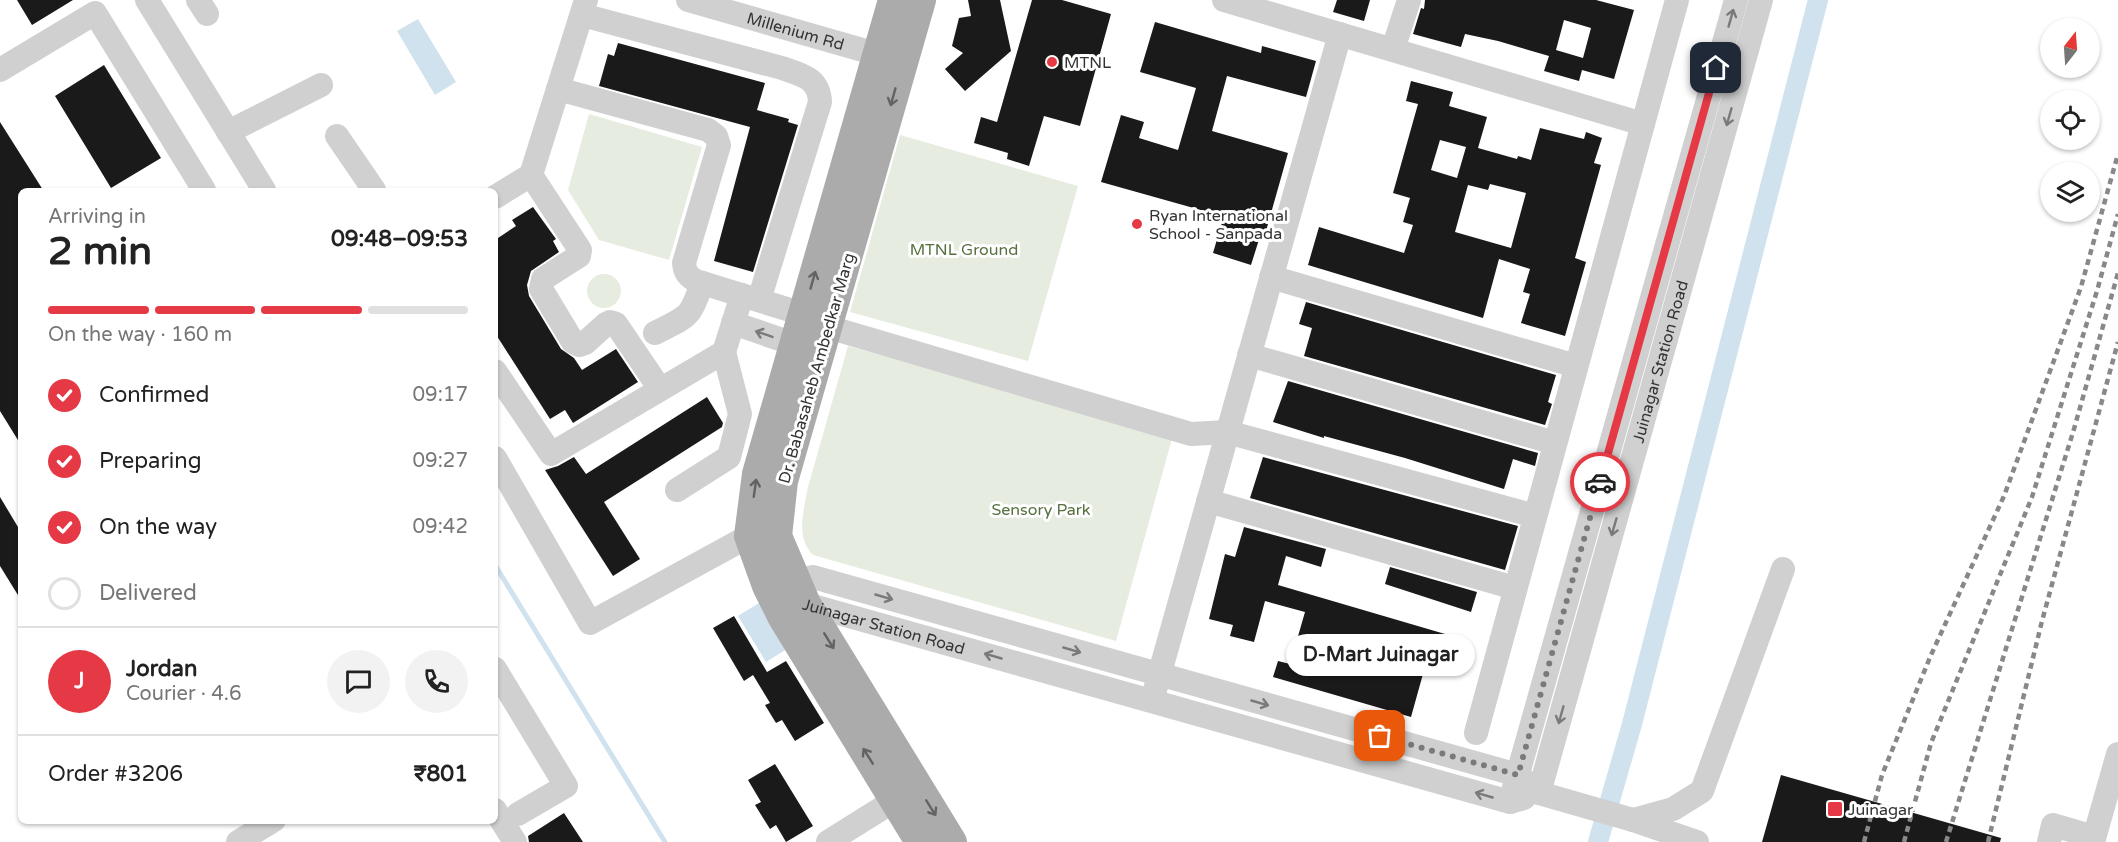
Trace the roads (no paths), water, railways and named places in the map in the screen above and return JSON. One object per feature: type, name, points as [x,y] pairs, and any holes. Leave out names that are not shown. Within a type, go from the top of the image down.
[{"type":"main road","name":"Dr. Babasaheb Ambedkar Marg","points":[[891,58],[893,0]]},
{"type":"main road","name":"Dr. Babasaheb Ambedkar Marg","points":[[763,536],[783,481],[815,320],[891,58],[921,0]]},
{"type":"main road","name":"Dr. Babasaheb Ambedkar Marg","points":[[815,320],[794,344],[757,474],[766,586],[783,618],[920,842]]},
{"type":"main road","name":"Dr. Babasaheb Ambedkar Marg","points":[[763,536],[801,592],[952,842]]},
{"type":"street","points":[[147,0],[263,188]]},
{"type":"street","name":"Millenium Rd","points":[[688,0],[891,58]]},
{"type":"street","points":[[1224,0],[1643,124]]},
{"type":"street","points":[[1393,49],[1409,0]]},
{"type":"street","points":[[1476,733],[1677,0]]},
{"type":"street","name":"Juinagar Station Road","points":[[766,586],[801,592],[1152,701],[1510,802],[1736,0]]},
{"type":"street","name":"Juinagar Station Road","points":[[1551,796],[1761,0]]},
{"type":"street","points":[[0,70],[94,4],[203,188]]},
{"type":"street","points":[[498,195],[531,175],[584,7],[782,68],[802,75],[814,83],[819,92],[818,109],[751,298],[733,323],[724,352],[740,414],[729,456],[677,490]]},
{"type":"street","points":[[1152,701],[1340,34]]},
{"type":"street","points":[[228,132],[321,85]]},
{"type":"street","points":[[558,89],[708,130],[716,136],[718,145],[684,263],[688,276],[702,283],[815,320],[1191,434],[1227,432],[1535,516]]},
{"type":"street","points":[[337,136],[373,188]]},
{"type":"street","points":[[531,175],[580,250],[579,256],[543,279],[541,289],[573,342],[579,345],[585,343],[610,322],[616,324],[660,389]]},
{"type":"street","points":[[1271,277],[1576,366]]},
{"type":"street","points":[[655,333],[689,314],[702,283]]},
{"type":"street","points":[[733,323],[794,344]]},
{"type":"street","points":[[498,375],[551,454],[724,352]]},
{"type":"street","points":[[1249,355],[1555,443]]},
{"type":"street","points":[[498,463],[590,623],[763,536]]},
{"type":"street","points":[[1208,501],[1515,588]]},
{"type":"street","points":[[1634,820],[1673,809],[1702,790],[1783,568]]},
{"type":"street","name":"Juinagar Station Road","points":[[801,592],[813,577],[1518,775],[1551,796],[1634,820],[1697,842]]},
{"type":"street","points":[[498,674],[566,786],[507,812],[515,842]]},
{"type":"street","points":[[2049,842],[2053,825],[2094,840],[2118,753]]},
{"type":"street","points":[[1510,802],[1551,796]]},
{"type":"street","points":[[828,842],[895,800]]},
{"type":"street","points":[[238,842],[267,824]]},
{"type":"water","points":[[418,19],[456,82],[435,95],[397,31]]},
{"type":"water","points":[[759,603],[787,649],[766,662],[738,616]]},
{"type":"waterway","points":[[1598,842],[1632,724],[1818,0]]},
{"type":"waterway","points":[[498,570],[665,842]]},
{"type":"railway","points":[[1864,842],[1882,775],[1931,655],[2004,496],[2081,287],[2118,154]]},
{"type":"railway","points":[[1904,842],[1931,743],[2032,497],[2097,291],[2118,214]]},
{"type":"railway","points":[[1946,842],[2074,429],[2118,273]]},
{"type":"railway","points":[[1988,842],[2042,621],[2118,342]]},
{"type":"place","name":"MTNL","points":[[1052,62]]},
{"type":"place","name":"Ryan International School - Sanpada","points":[[1137,224]]},
{"type":"place","name":"D-Mart Juinagar","points":[[1380,736]]},
{"type":"place","name":"Juinagar","points":[[1835,809]]},
{"type":"park label","name":"MTNL Ground","points":[[964,249]]},
{"type":"park label","name":"Sensory Park","points":[[1041,509]]}]
